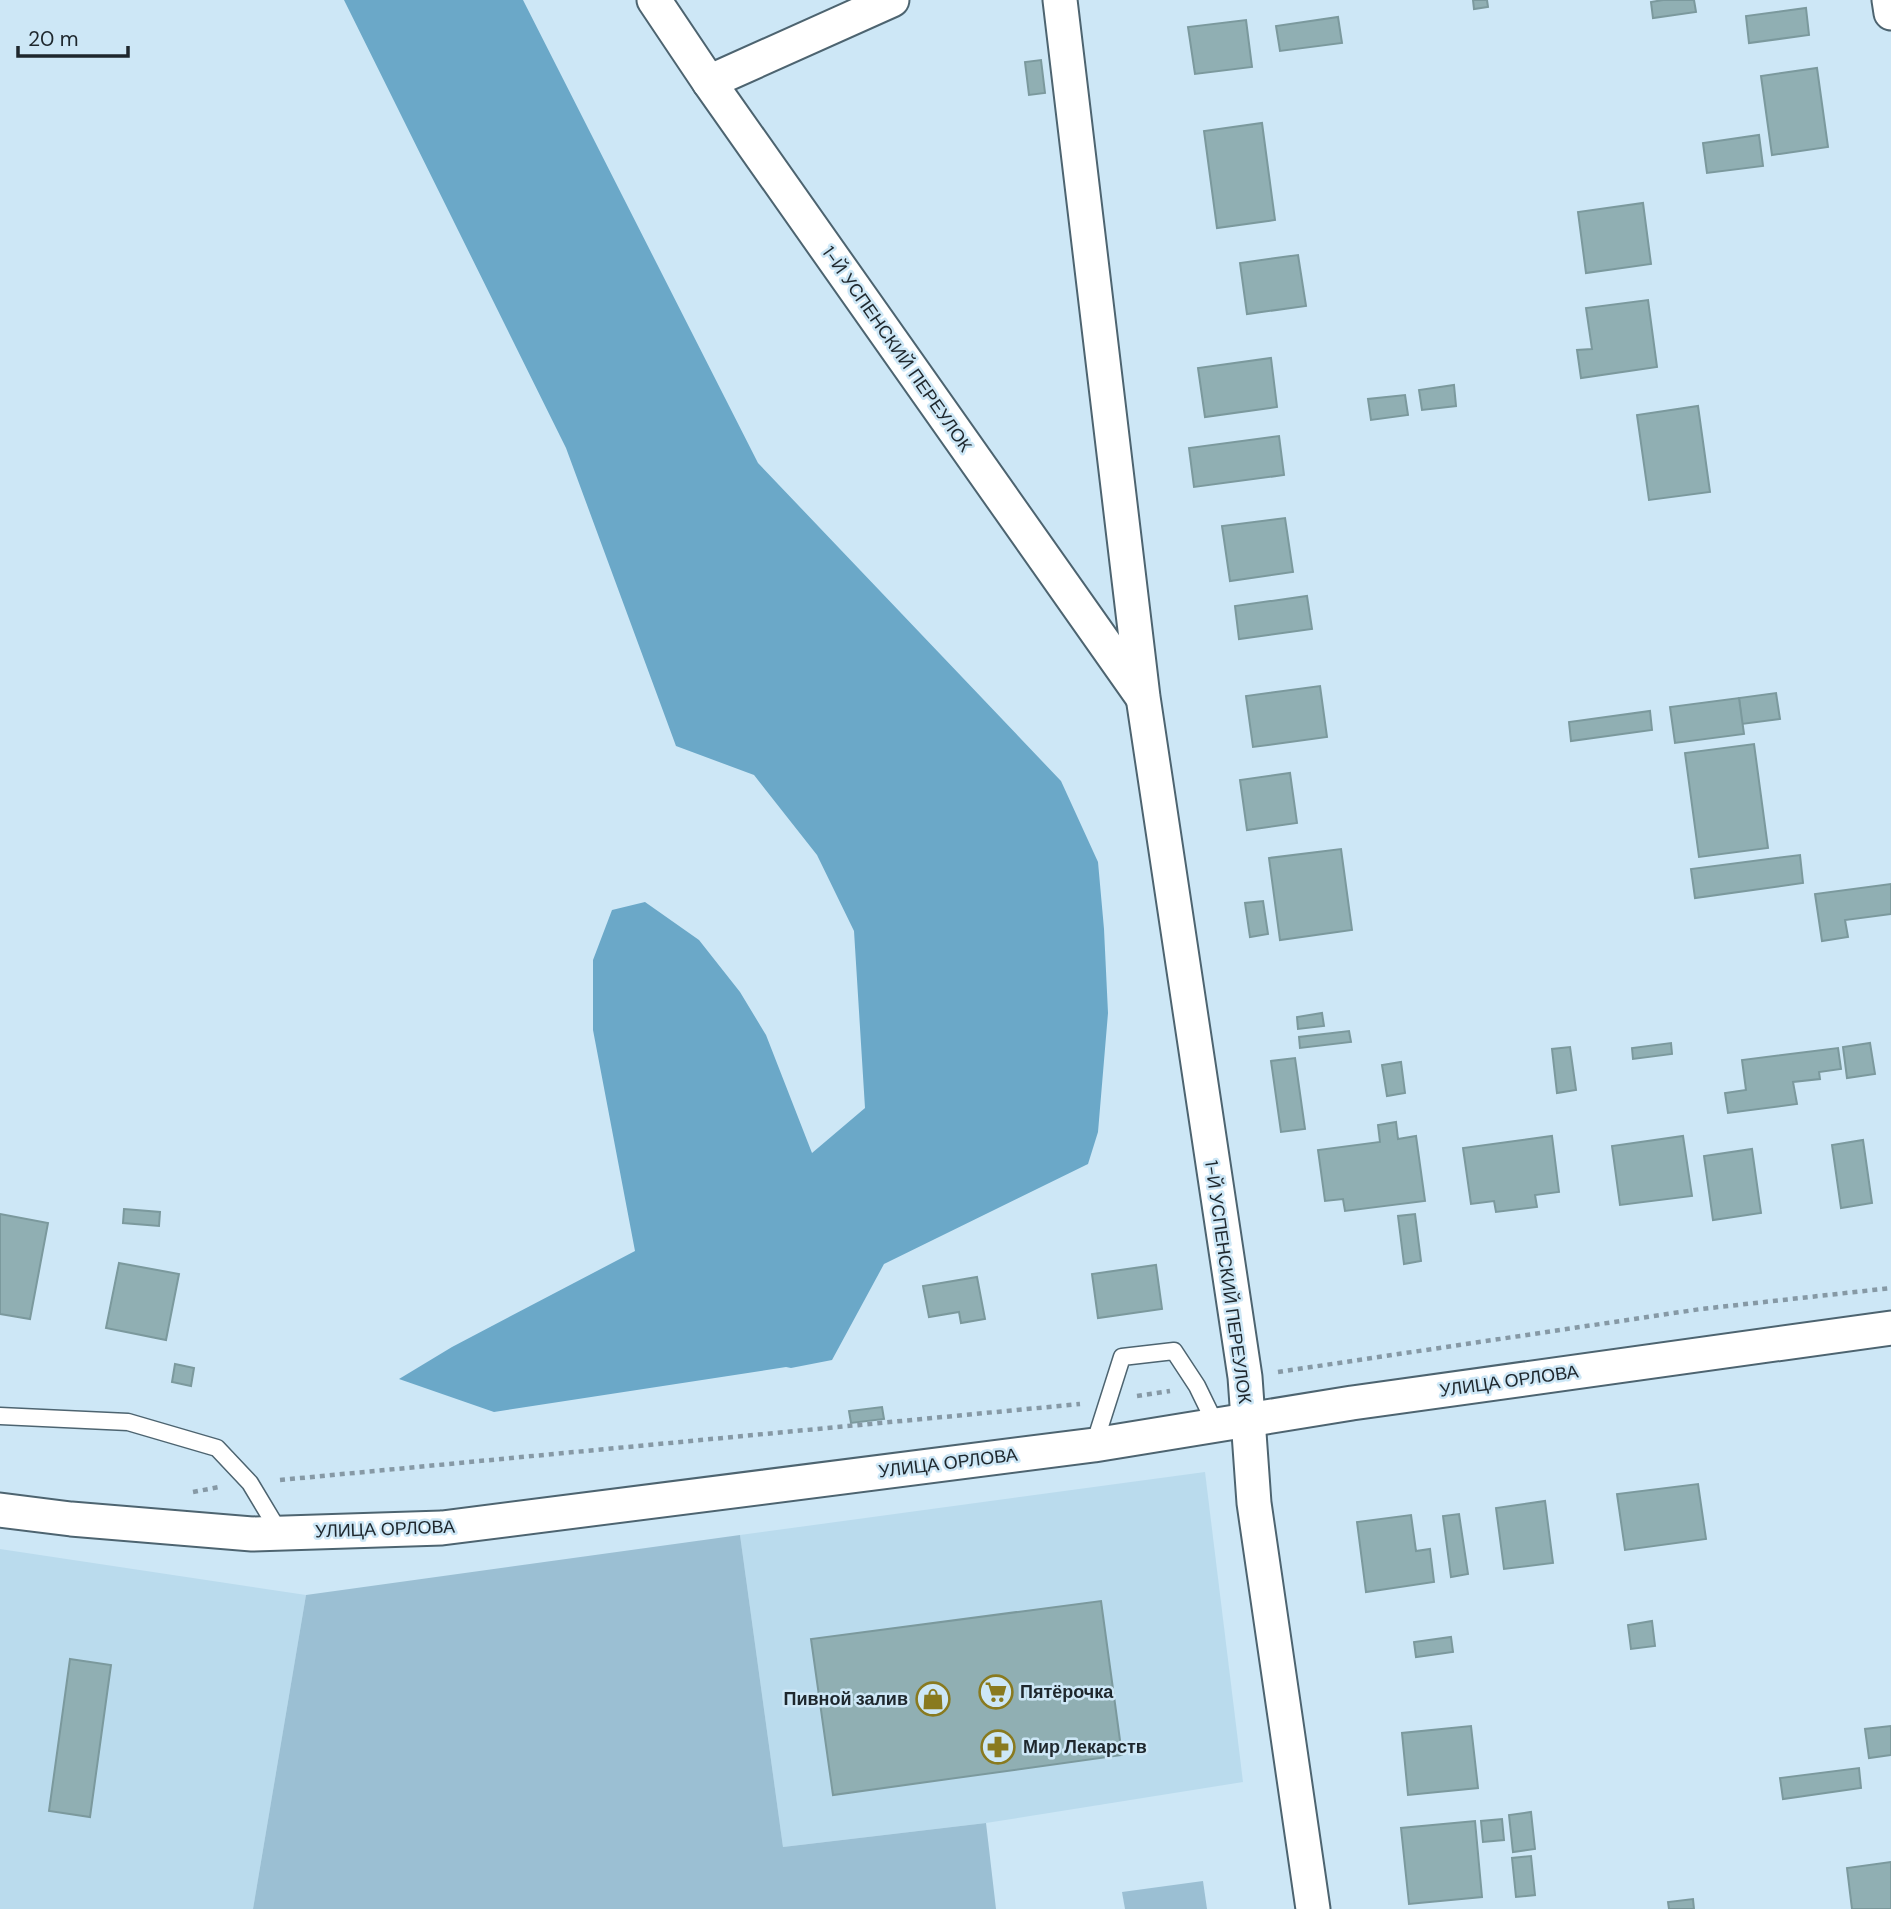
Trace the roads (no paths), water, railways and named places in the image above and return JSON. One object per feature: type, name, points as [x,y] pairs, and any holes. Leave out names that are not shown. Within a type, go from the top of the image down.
[{"type":"street","name":"1-Й УСПЕНСКИЙ ПЕРЕУЛОК","points":[[654,0],[709,82],[1143,696]]},
{"type":"street","points":[[709,82],[892,0]]},
{"type":"street","name":"1-Й УСПЕНСКИЙ ПЕРЕУЛОК","points":[[1060,0],[1143,696],[1245,1377],[1231,1423],[1254,1503],[1313,1909]]},
{"type":"street","points":[[1889,0],[1891,13]]},
{"type":"street","name":"УЛИЦА ОРЛОВА","points":[[0,1510],[252,1534],[442,1528],[1094,1445],[1352,1403],[1891,1328]]},
{"type":"lane","points":[[1094,1445],[1122,1357],[1174,1351],[1198,1386],[1231,1423]]},
{"type":"lane","points":[[0,1416],[128,1422],[217,1448],[250,1483],[281,1533]]},
{"type":"place","name":"Пятёрочка","points":[[996,1692]]},
{"type":"place","name":"Пивной залив","points":[[933,1699]]},
{"type":"place","name":"Мир Лекарств","points":[[998,1747]]}]
